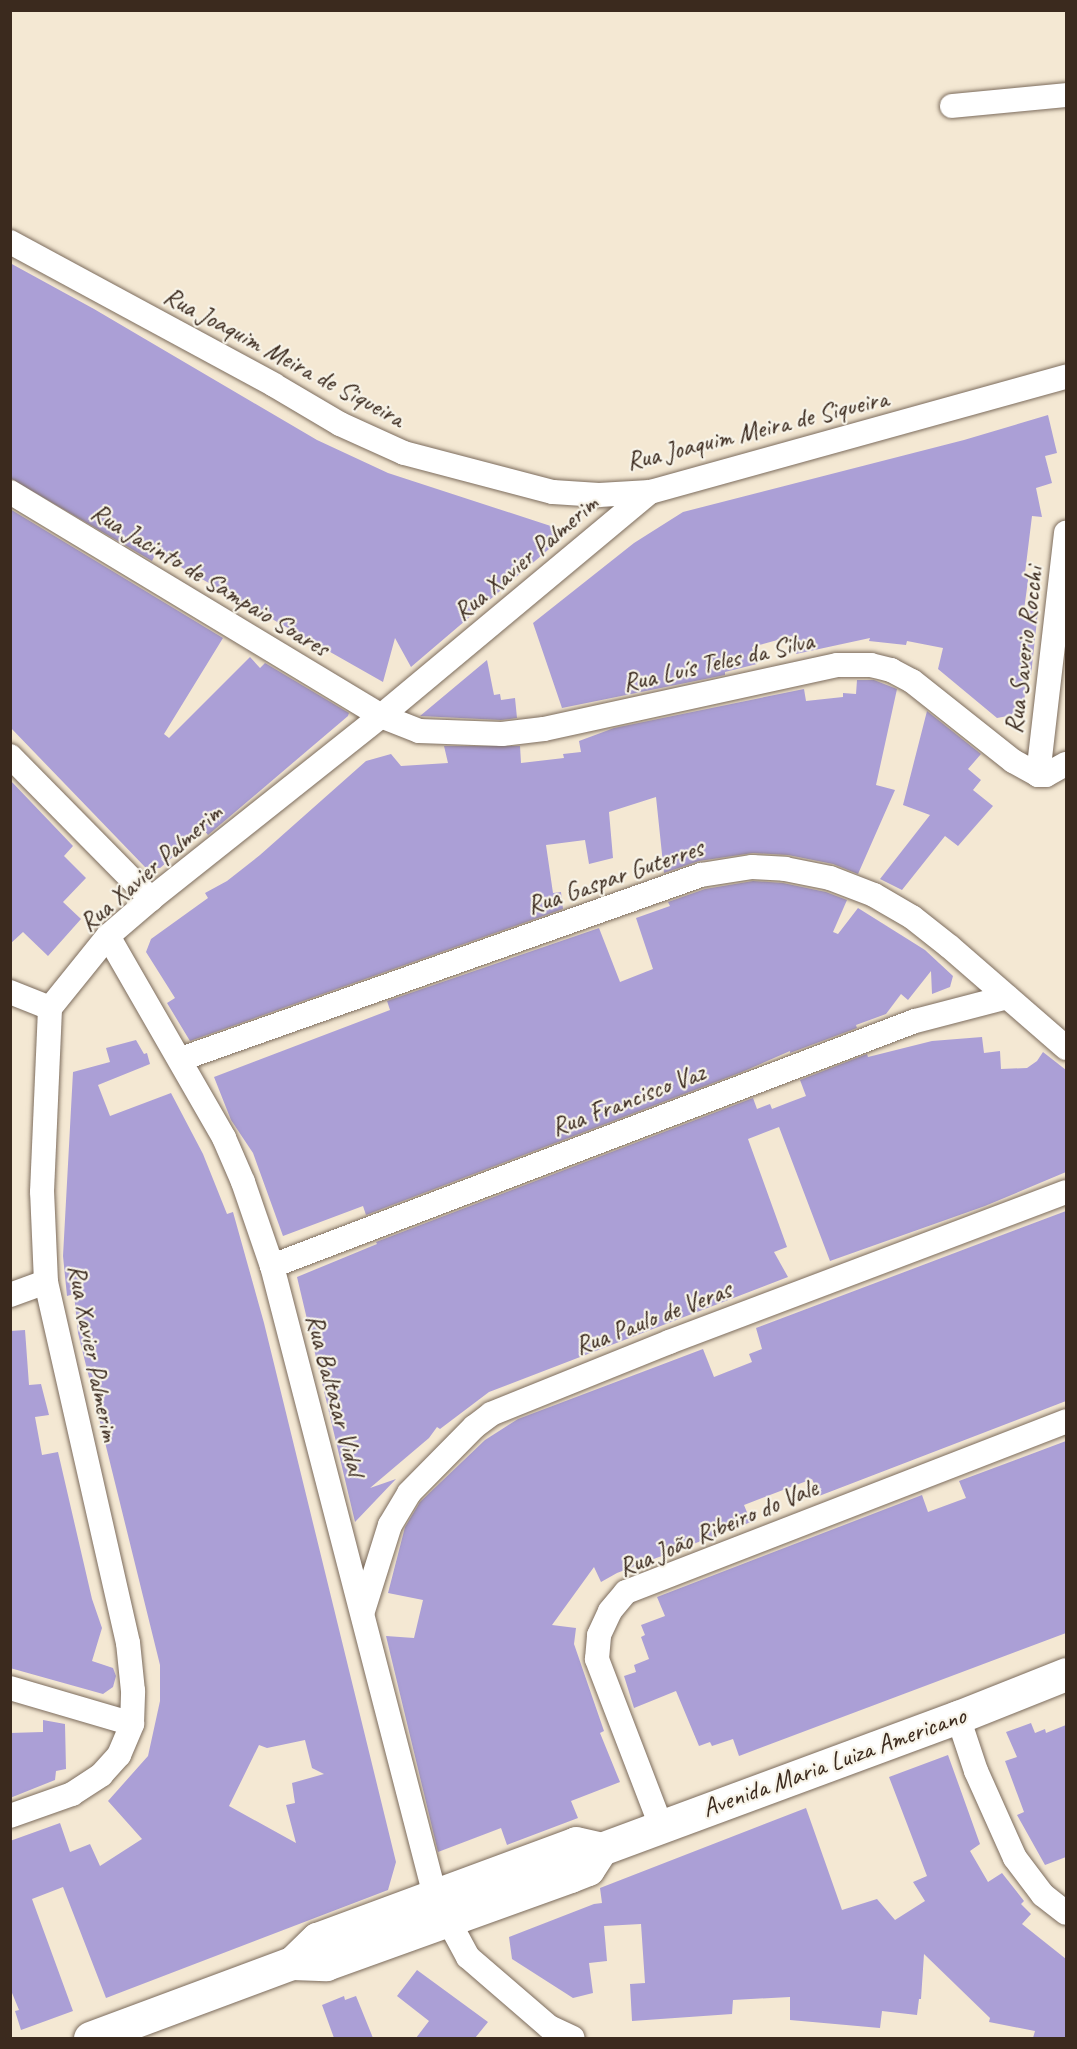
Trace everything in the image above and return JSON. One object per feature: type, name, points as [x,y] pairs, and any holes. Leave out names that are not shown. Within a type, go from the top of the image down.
[{"type":"main road","name":"Avenida Maria Luiza Americano","points":[[90,2038],[292,1963],[317,1939],[441,1909],[588,1869],[602,1849],[958,1717],[1066,1674]]},
{"type":"street","points":[[952,106],[1066,95]]},
{"type":"street","name":"Rua Joaquim Meira de Siqueira","points":[[10,242],[274,384],[340,424],[404,453],[553,492],[598,495],[650,492],[1066,378]]},
{"type":"street","name":"Rua Jacinto de Sampaio Soares","points":[[10,492],[381,716]]},
{"type":"street","name":"Rua Xavier Palmerim","points":[[10,1816],[72,1794],[100,1775],[119,1755],[132,1724],[133,1691],[128,1643],[46,1282],[42,1192],[50,1008],[108,936],[151,899],[381,716],[650,492]]},
{"type":"street","name":"Rua Saverio Rocchi","points":[[1038,775],[1066,532]]},
{"type":"street","name":"Rua Luís Teles da Silva","points":[[381,716],[419,731],[512,732],[609,716],[837,664],[871,665],[891,670],[912,681],[1013,761],[1038,775]]},
{"type":"street","points":[[10,756],[151,899]]},
{"type":"street","points":[[1038,775],[1057,771],[1066,764]]},
{"type":"street","name":"Rua Gaspar Guterres","points":[[181,1059],[701,875],[752,867],[785,869],[830,878],[874,895],[912,917],[950,946],[1066,1048]]},
{"type":"street","name":"Rua Baltazar Vidal","points":[[108,936],[181,1059],[224,1138],[243,1182],[272,1266],[441,1909],[468,1957],[549,2027],[573,2038]]},
{"type":"street","points":[[10,992],[50,1008]]},
{"type":"street","name":"Rua Francisco Vaz","points":[[272,1266],[915,1021],[1007,997]]},
{"type":"street","name":"Rua Paulo de Veras","points":[[362,1615],[373,1573],[390,1525],[409,1492],[474,1427],[491,1414],[669,1342],[1066,1192]]},
{"type":"street","points":[[10,1295],[46,1282]]},
{"type":"street","name":"Rua João Ribeiro do Vale","points":[[661,1826],[597,1659],[598,1635],[610,1611],[626,1592],[1066,1421]]},
{"type":"street","points":[[10,1688],[132,1724]]},
{"type":"street","points":[[958,1717],[975,1771],[1015,1857],[1043,1895],[1066,1913]]},
{"type":"building","points":[[10,263],[94,309],[317,440],[388,473],[569,532],[411,667],[395,638],[383,682],[156,553],[152,561],[10,478]]},
{"type":"building","points":[[1048,415],[1057,453],[1045,456],[1052,483],[1036,488],[1042,517],[1032,516],[1025,573],[1029,573],[1024,610],[1038,611],[1031,675],[1027,674],[1023,713],[997,718],[938,669],[943,648],[907,641],[906,645],[869,641],[870,638],[796,654],[792,636],[752,647],[757,664],[725,672],[725,675],[562,708],[533,623],[634,543],[683,512],[964,440]]},
{"type":"building","points":[[10,509],[223,638],[164,734],[169,738],[250,657],[260,668],[265,663],[349,713],[348,716],[208,835],[204,830],[160,868],[145,867],[10,727]]},
{"type":"building","points":[[487,660],[494,695],[500,694],[501,700],[515,698],[517,718],[501,720],[420,716]]},
{"type":"building","points":[[857,680],[874,680],[897,689],[876,785],[895,790],[858,874],[833,864],[788,855],[753,853],[699,861],[664,873],[656,797],[609,812],[613,858],[589,864],[585,840],[546,845],[553,893],[561,892],[563,909],[190,1041],[167,1003],[175,998],[146,952],[151,939],[208,898],[205,893],[227,881],[260,855],[366,761],[391,754],[401,766],[448,763],[444,746],[520,746],[521,763],[564,758],[563,754],[581,752],[579,741],[614,728],[804,689],[806,701],[843,697],[843,693],[856,694]]},
{"type":"building","points":[[927,711],[981,754],[968,769],[981,780],[973,790],[993,806],[958,846],[945,836],[902,890],[880,879],[930,815],[903,805]]},
{"type":"building","points":[[10,780],[73,846],[64,856],[86,878],[63,902],[81,919],[48,956],[23,932],[10,944]]},
{"type":"building","points":[[753,881],[783,883],[826,892],[847,900],[833,932],[838,934],[858,908],[925,950],[953,976],[950,987],[932,994],[931,971],[908,1000],[901,994],[886,1014],[856,1025],[857,1028],[790,1053],[790,1051],[742,1072],[366,1215],[363,1206],[283,1236],[253,1153],[231,1120],[214,1077],[390,1010],[387,1001],[599,928],[620,982],[653,969],[636,918],[670,906],[668,902],[705,889]]},
{"type":"building","points":[[982,1037],[984,1053],[1000,1051],[1001,1069],[1027,1068],[1037,1061],[1043,1052],[1066,1070],[1066,1172],[985,1206],[830,1261],[779,1127],[748,1139],[787,1247],[774,1252],[788,1277],[489,1392],[440,1429],[437,1427],[429,1438],[370,1488],[396,1479],[355,1522],[297,1277],[377,1244],[376,1242],[753,1098],[757,1109],[770,1104],[772,1109],[806,1096],[800,1080],[867,1054],[868,1057],[932,1041]]},
{"type":"building","points":[[136,1040],[144,1054],[147,1053],[150,1064],[98,1085],[110,1116],[171,1093],[203,1154],[227,1214],[233,1212],[264,1323],[396,1862],[388,1890],[106,1998],[63,1887],[32,1899],[73,2011],[21,2030],[15,2011],[19,2010],[10,1988],[10,1841],[60,1823],[70,1852],[90,1844],[100,1866],[142,1839],[108,1801],[148,1756],[160,1701],[160,1665],[78,1333],[74,1294],[67,1296],[63,1256],[73,1072],[110,1062],[106,1048]],"holes":[[[305,1740],[312,1768],[324,1774],[292,1783],[295,1803],[286,1805],[296,1843],[229,1806],[259,1745],[267,1748]]]},
{"type":"building","points":[[1066,1211],[1066,1401],[819,1496],[812,1479],[744,1505],[751,1522],[617,1573],[601,1582],[594,1567],[552,1625],[576,1628],[574,1644],[604,1731],[600,1733],[620,1782],[571,1801],[578,1818],[507,1845],[501,1828],[438,1852],[386,1636],[414,1638],[423,1600],[388,1593],[405,1527],[420,1502],[485,1440],[518,1419],[703,1349],[714,1377],[752,1362],[749,1354],[762,1349],[756,1328]]},
{"type":"building","points":[[25,1330],[29,1385],[41,1384],[49,1415],[35,1417],[42,1455],[58,1452],[92,1599],[102,1628],[92,1661],[113,1668],[116,1676],[113,1687],[103,1694],[10,1668],[10,1331]]},
{"type":"building","points":[[1066,1441],[1066,1633],[739,1756],[733,1739],[712,1746],[710,1742],[699,1746],[676,1691],[634,1708],[624,1676],[636,1672],[634,1665],[649,1659],[641,1637],[645,1635],[641,1625],[665,1616],[657,1597],[922,1495],[928,1512],[966,1498],[959,1481]]},
{"type":"building","points":[[43,1720],[65,1724],[66,1769],[56,1771],[55,1780],[10,1798],[10,1733],[43,1732]]},
{"type":"building","points":[[1031,1723],[1035,1733],[1045,1729],[1046,1733],[1066,1725],[1066,1857],[1045,1865],[1017,1815],[1024,1812],[1005,1761],[1017,1757],[1006,1732]]},
{"type":"building","points":[[948,1755],[980,1844],[970,1851],[988,1882],[1002,1873],[1024,1901],[1021,1904],[1031,1914],[1022,1924],[1066,1959],[1066,2038],[1033,2038],[1035,2031],[989,2022],[990,2018],[924,1954],[921,1999],[919,1999],[917,2015],[882,2011],[880,2028],[790,2020],[790,1997],[733,2000],[732,2014],[632,2021],[630,1984],[645,1983],[641,1924],[604,1926],[607,1961],[589,1963],[593,1993],[573,1998],[512,1959],[509,1937],[594,1904],[602,1903],[600,1888],[806,1808],[842,1910],[877,1899],[895,1920],[925,1901],[913,1882],[927,1876],[889,1777]]},
{"type":"building","points":[[417,1970],[488,2022],[475,2038],[416,2038],[429,2021],[397,1996]]},
{"type":"building","points":[[344,1996],[345,2000],[356,1996],[373,2038],[334,2038],[322,2005]]}]
